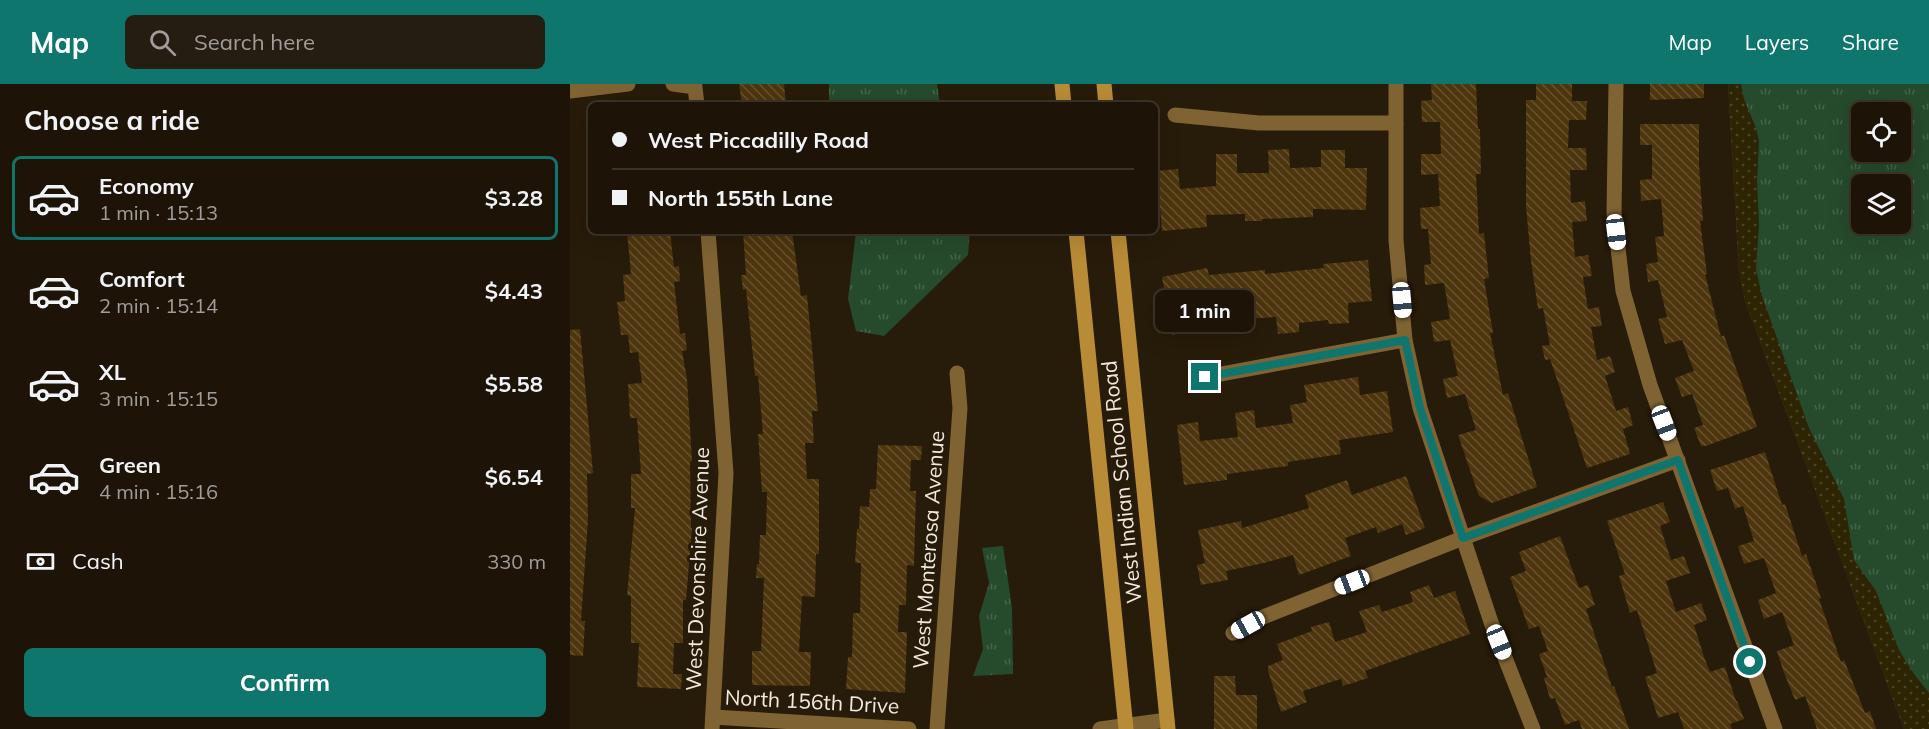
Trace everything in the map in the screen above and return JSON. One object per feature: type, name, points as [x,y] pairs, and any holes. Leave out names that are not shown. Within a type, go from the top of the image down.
[{"type":"main road","points":[[1062,84],[1064,102]]},
{"type":"main road","points":[[1104,84],[1106,102]]},
{"type":"main road","name":"West Indian School Road","points":[[1076,234],[1125,727]]},
{"type":"main road","name":"West Indian School Road","points":[[1118,234],[1167,724]]},
{"type":"street","points":[[570,91],[628,84]]},
{"type":"street","points":[[674,84],[695,87],[697,102]]},
{"type":"street","points":[[1396,84],[1396,240],[1405,340],[1420,408],[1491,622],[1533,729]]},
{"type":"street","points":[[1616,84],[1614,213],[1623,291],[1650,385],[1775,729]]},
{"type":"street","points":[[1175,115],[1259,123],[1395,123]]},
{"type":"street","name":"West Devonshire Avenue","points":[[708,234],[726,473],[712,723]]},
{"type":"street","points":[[1205,377],[1405,340]]},
{"type":"street","name":"West Monterosa Avenue","points":[[937,729],[960,408],[957,373]]},
{"type":"street","points":[[1233,633],[1263,616],[1463,538],[1678,460]]},
{"type":"street","name":"North 156th Drive","points":[[712,723],[909,729]]},
{"type":"street","points":[[1100,729],[1167,724]]},
{"type":"green space","points":[[829,84],[937,84],[940,102],[829,102]]},
{"type":"green space","points":[[1728,84],[1929,84],[1929,729],[1904,729],[1745,301],[1739,271]]},
{"type":"green space","points":[[856,234],[970,234],[968,255],[884,336],[856,331],[848,299]]},
{"type":"green space","points":[[1003,546],[1012,608],[1013,674],[973,676],[983,649],[979,616],[989,583],[982,548]]},
{"type":"sand","points":[[1728,84],[1741,84],[1759,141],[1757,181],[1759,225],[1756,269],[1762,296],[1809,428],[1844,499],[1854,560],[1876,591],[1899,650],[1929,693],[1929,729],[1904,729],[1745,301],[1739,271]]},
{"type":"building","points":[[739,84],[784,84],[786,102],[742,102]]},
{"type":"building","points":[[1431,84],[1476,84],[1481,174],[1476,174],[1479,234],[1484,233],[1489,278],[1484,279],[1493,333],[1490,333],[1503,395],[1508,393],[1537,487],[1492,503],[1479,496],[1458,435],[1476,430],[1465,394],[1447,398],[1443,379],[1458,376],[1450,340],[1434,342],[1431,322],[1450,319],[1444,283],[1425,285],[1424,265],[1431,264],[1428,229],[1421,229],[1420,208],[1440,206],[1438,174],[1421,175],[1421,154],[1441,154],[1440,122],[1422,122],[1421,101],[1432,100]]},
{"type":"building","points":[[1536,84],[1572,84],[1572,101],[1587,101],[1586,120],[1569,120],[1568,148],[1586,148],[1587,170],[1570,170],[1571,203],[1585,201],[1587,221],[1572,222],[1575,257],[1588,255],[1592,276],[1583,277],[1588,309],[1599,307],[1602,326],[1591,327],[1597,360],[1610,356],[1615,372],[1605,376],[1616,411],[1628,407],[1633,425],[1623,429],[1630,454],[1587,468],[1550,359],[1545,360],[1542,346],[1550,345],[1543,308],[1538,309],[1526,206],[1526,100],[1536,100]]},
{"type":"building","points":[[1650,84],[1704,84],[1704,98],[1650,100]]},
{"type":"building","points":[[1640,124],[1699,124],[1703,221],[1700,221],[1707,274],[1705,274],[1721,337],[1724,335],[1757,427],[1706,446],[1701,446],[1694,428],[1703,425],[1692,394],[1682,397],[1675,378],[1694,371],[1682,340],[1665,344],[1658,319],[1667,317],[1658,280],[1648,282],[1646,264],[1658,262],[1655,237],[1664,236],[1661,199],[1641,201],[1640,180],[1652,179],[1652,145],[1640,145]]},
{"type":"building","points":[[1289,149],[1290,168],[1321,167],[1321,150],[1345,150],[1345,168],[1367,168],[1366,210],[1313,209],[1313,217],[1262,219],[1262,221],[1245,221],[1245,214],[1206,215],[1207,227],[1162,231],[1158,171],[1178,169],[1180,189],[1216,186],[1216,154],[1237,154],[1237,173],[1269,173],[1268,150]]},
{"type":"building","points":[[627,234],[670,234],[674,267],[679,266],[680,281],[674,282],[680,334],[685,333],[687,350],[682,351],[687,379],[692,461],[690,462],[692,528],[686,600],[683,600],[683,643],[674,643],[673,674],[682,674],[681,689],[637,687],[639,643],[631,643],[631,596],[627,595],[635,508],[631,508],[631,474],[641,474],[637,418],[630,418],[628,384],[642,383],[638,352],[630,353],[628,335],[621,335],[617,302],[625,301],[623,275],[631,274]]},
{"type":"building","points":[[743,234],[792,234],[801,296],[807,295],[818,411],[812,411],[814,443],[805,443],[807,479],[819,479],[819,554],[816,554],[815,597],[802,596],[799,652],[811,652],[810,686],[752,685],[752,651],[761,651],[764,578],[756,578],[760,535],[766,535],[767,492],[762,492],[758,434],[763,434],[758,376],[755,376],[746,289],[743,290],[741,275],[746,275]]},
{"type":"building","points":[[1368,260],[1372,301],[1348,303],[1349,323],[1329,324],[1328,320],[1299,323],[1299,332],[1278,334],[1276,317],[1246,319],[1247,331],[1225,333],[1222,301],[1192,307],[1197,330],[1172,335],[1162,277],[1207,268],[1209,275],[1265,270],[1265,274],[1324,268],[1323,264]]},
{"type":"building","points":[[580,329],[593,473],[587,474],[588,520],[581,621],[585,621],[583,656],[570,655],[570,330]]},
{"type":"building","points":[[1358,377],[1360,395],[1387,391],[1393,432],[1339,440],[1341,454],[1288,462],[1288,466],[1227,474],[1227,480],[1184,485],[1177,425],[1198,422],[1200,441],[1238,437],[1235,413],[1254,410],[1256,428],[1293,423],[1290,405],[1307,402],[1304,385]]},
{"type":"building","points":[[878,445],[922,446],[921,460],[911,460],[910,491],[916,491],[914,566],[907,565],[906,605],[899,605],[898,632],[907,632],[905,693],[846,689],[848,657],[852,657],[853,613],[860,613],[861,563],[855,563],[860,506],[869,507],[870,489],[876,489]]},
{"type":"building","points":[[1765,452],[1802,556],[1806,554],[1841,662],[1844,660],[1865,713],[1870,711],[1876,729],[1817,729],[1805,696],[1795,700],[1777,651],[1794,645],[1782,612],[1764,619],[1758,600],[1776,593],[1764,558],[1744,564],[1738,546],[1754,541],[1743,506],[1735,509],[1728,488],[1717,491],[1710,470]]},
{"type":"building","points":[[1406,476],[1425,528],[1406,535],[1402,524],[1378,533],[1376,527],[1345,538],[1351,556],[1299,575],[1293,555],[1226,571],[1228,580],[1201,585],[1197,565],[1205,563],[1198,530],[1241,521],[1242,528],[1309,508],[1305,495],[1347,480],[1352,495]]},
{"type":"building","points":[[1663,502],[1670,522],[1660,526],[1671,560],[1684,556],[1690,573],[1666,581],[1676,612],[1701,603],[1707,620],[1694,625],[1704,657],[1710,672],[1725,667],[1744,719],[1730,724],[1732,729],[1684,729],[1678,712],[1658,718],[1645,677],[1657,673],[1637,610],[1630,613],[1619,576],[1625,574],[1607,521]]},
{"type":"building","points":[[1560,536],[1579,588],[1588,585],[1595,605],[1586,609],[1612,687],[1614,686],[1629,729],[1582,729],[1579,720],[1565,725],[1555,698],[1550,699],[1544,678],[1547,677],[1539,654],[1548,651],[1539,626],[1529,629],[1510,577],[1526,571],[1519,552]]},
{"type":"building","points":[[1429,585],[1434,598],[1455,591],[1470,634],[1365,671],[1368,678],[1343,686],[1341,679],[1303,691],[1307,702],[1281,712],[1268,671],[1268,666],[1283,660],[1277,644],[1312,631],[1311,627],[1329,622],[1335,642],[1367,632],[1359,611],[1379,605],[1382,612],[1413,602],[1410,592]]},
{"type":"building","points":[[1214,676],[1235,676],[1236,695],[1257,695],[1257,729],[1214,729]]},
{"type":"route","points":[[1205,377],[1405,340],[1420,408],[1463,538],[1678,460],[1750,662]]}]
